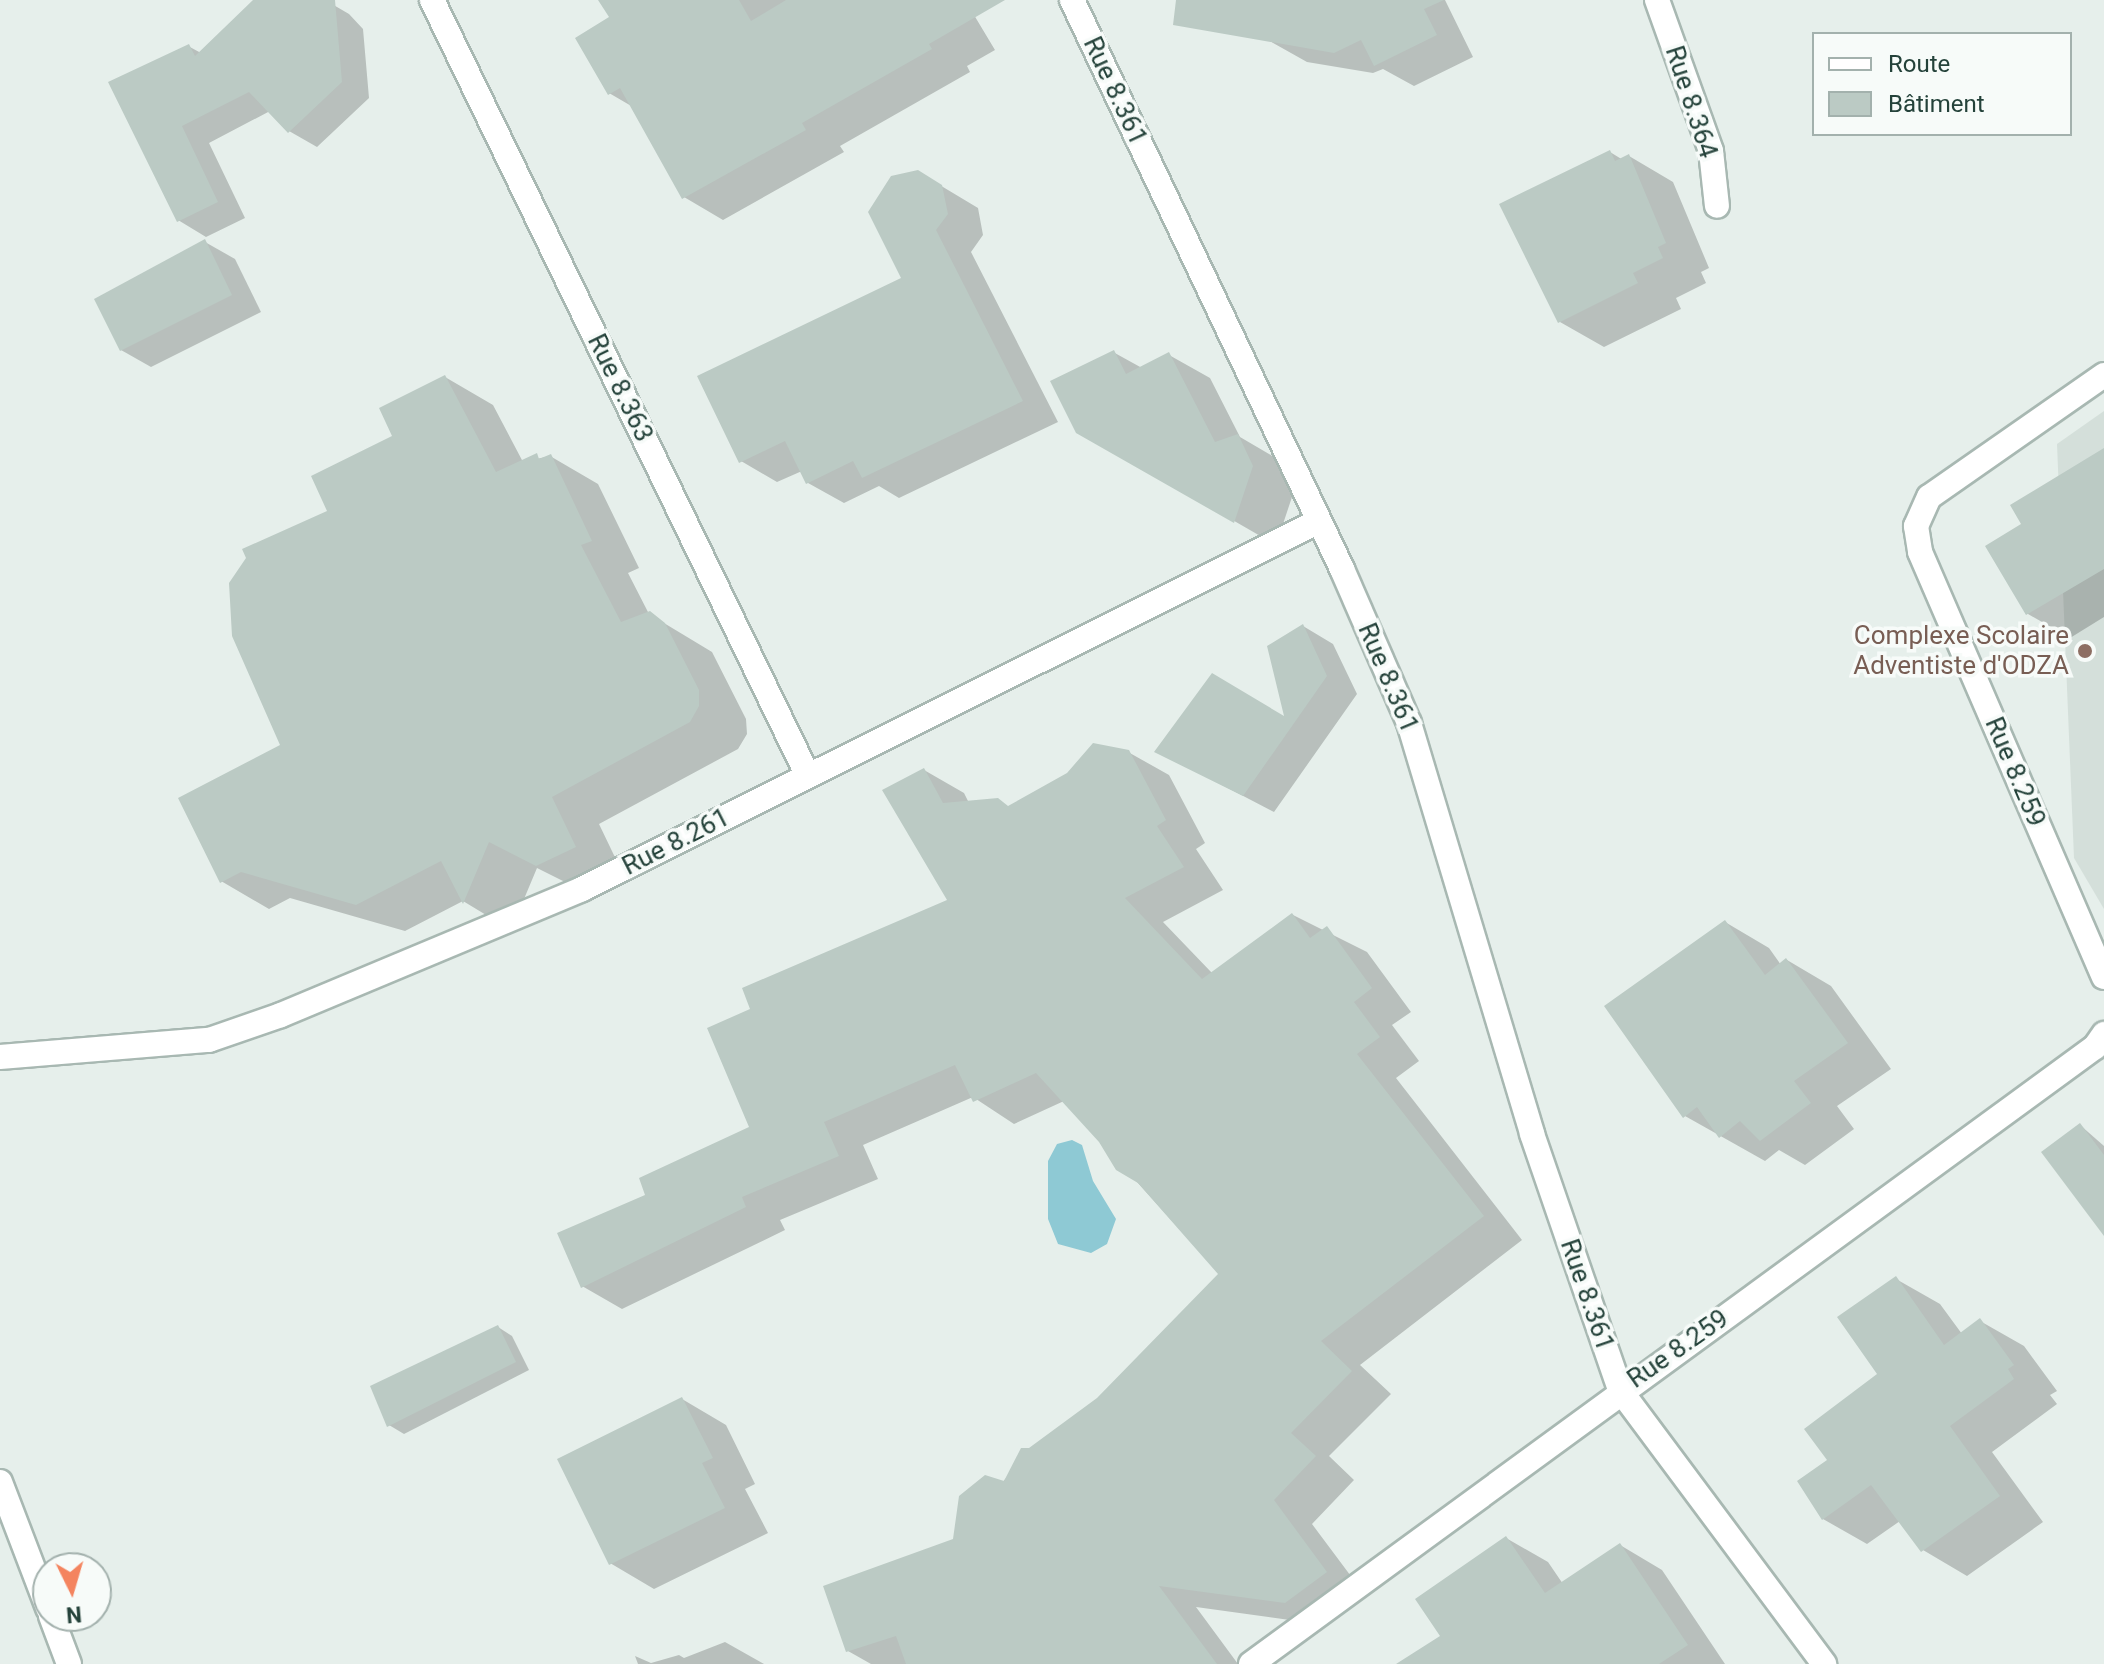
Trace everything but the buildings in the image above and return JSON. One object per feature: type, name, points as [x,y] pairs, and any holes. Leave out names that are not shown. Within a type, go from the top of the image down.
[{"type":"street","name":"Rue 8.363","points":[[432,0],[808,776]]},
{"type":"street","name":"Rue 8.361","points":[[1072,0],[1319,521],[1409,723],[1532,1134],[1620,1390],[1824,1664]]},
{"type":"street","name":"Rue 8.364","points":[[1657,0],[1711,151],[1717,206]]},
{"type":"street","name":"Rue 8.259","points":[[2104,375],[1929,497],[1916,526],[1920,552],[2104,977]]},
{"type":"street","name":"Rue 8.261","points":[[0,1057],[209,1040],[267,1020],[582,889],[1319,521]]},
{"type":"street","name":"Rue 8.259","points":[[1251,1664],[1620,1390],[2095,1047],[2104,1034]]},
{"type":"street","points":[[0,1482],[32,1566]]},
{"type":"street","points":[[57,1632],[69,1664]]},
{"type":"shaded area","name":"Complexe Scolaire Adventiste d'ODZA","points":[[2104,411],[2104,909],[2074,858],[2057,444]]},
{"type":"water","points":[[1072,1140],[1082,1145],[1093,1181],[1116,1219],[1107,1244],[1091,1253],[1058,1244],[1048,1219],[1048,1161],[1057,1144]]},
{"type":"place","name":"Complexe Scolaire Adventiste d'ODZA","points":[[2085,651]]}]
